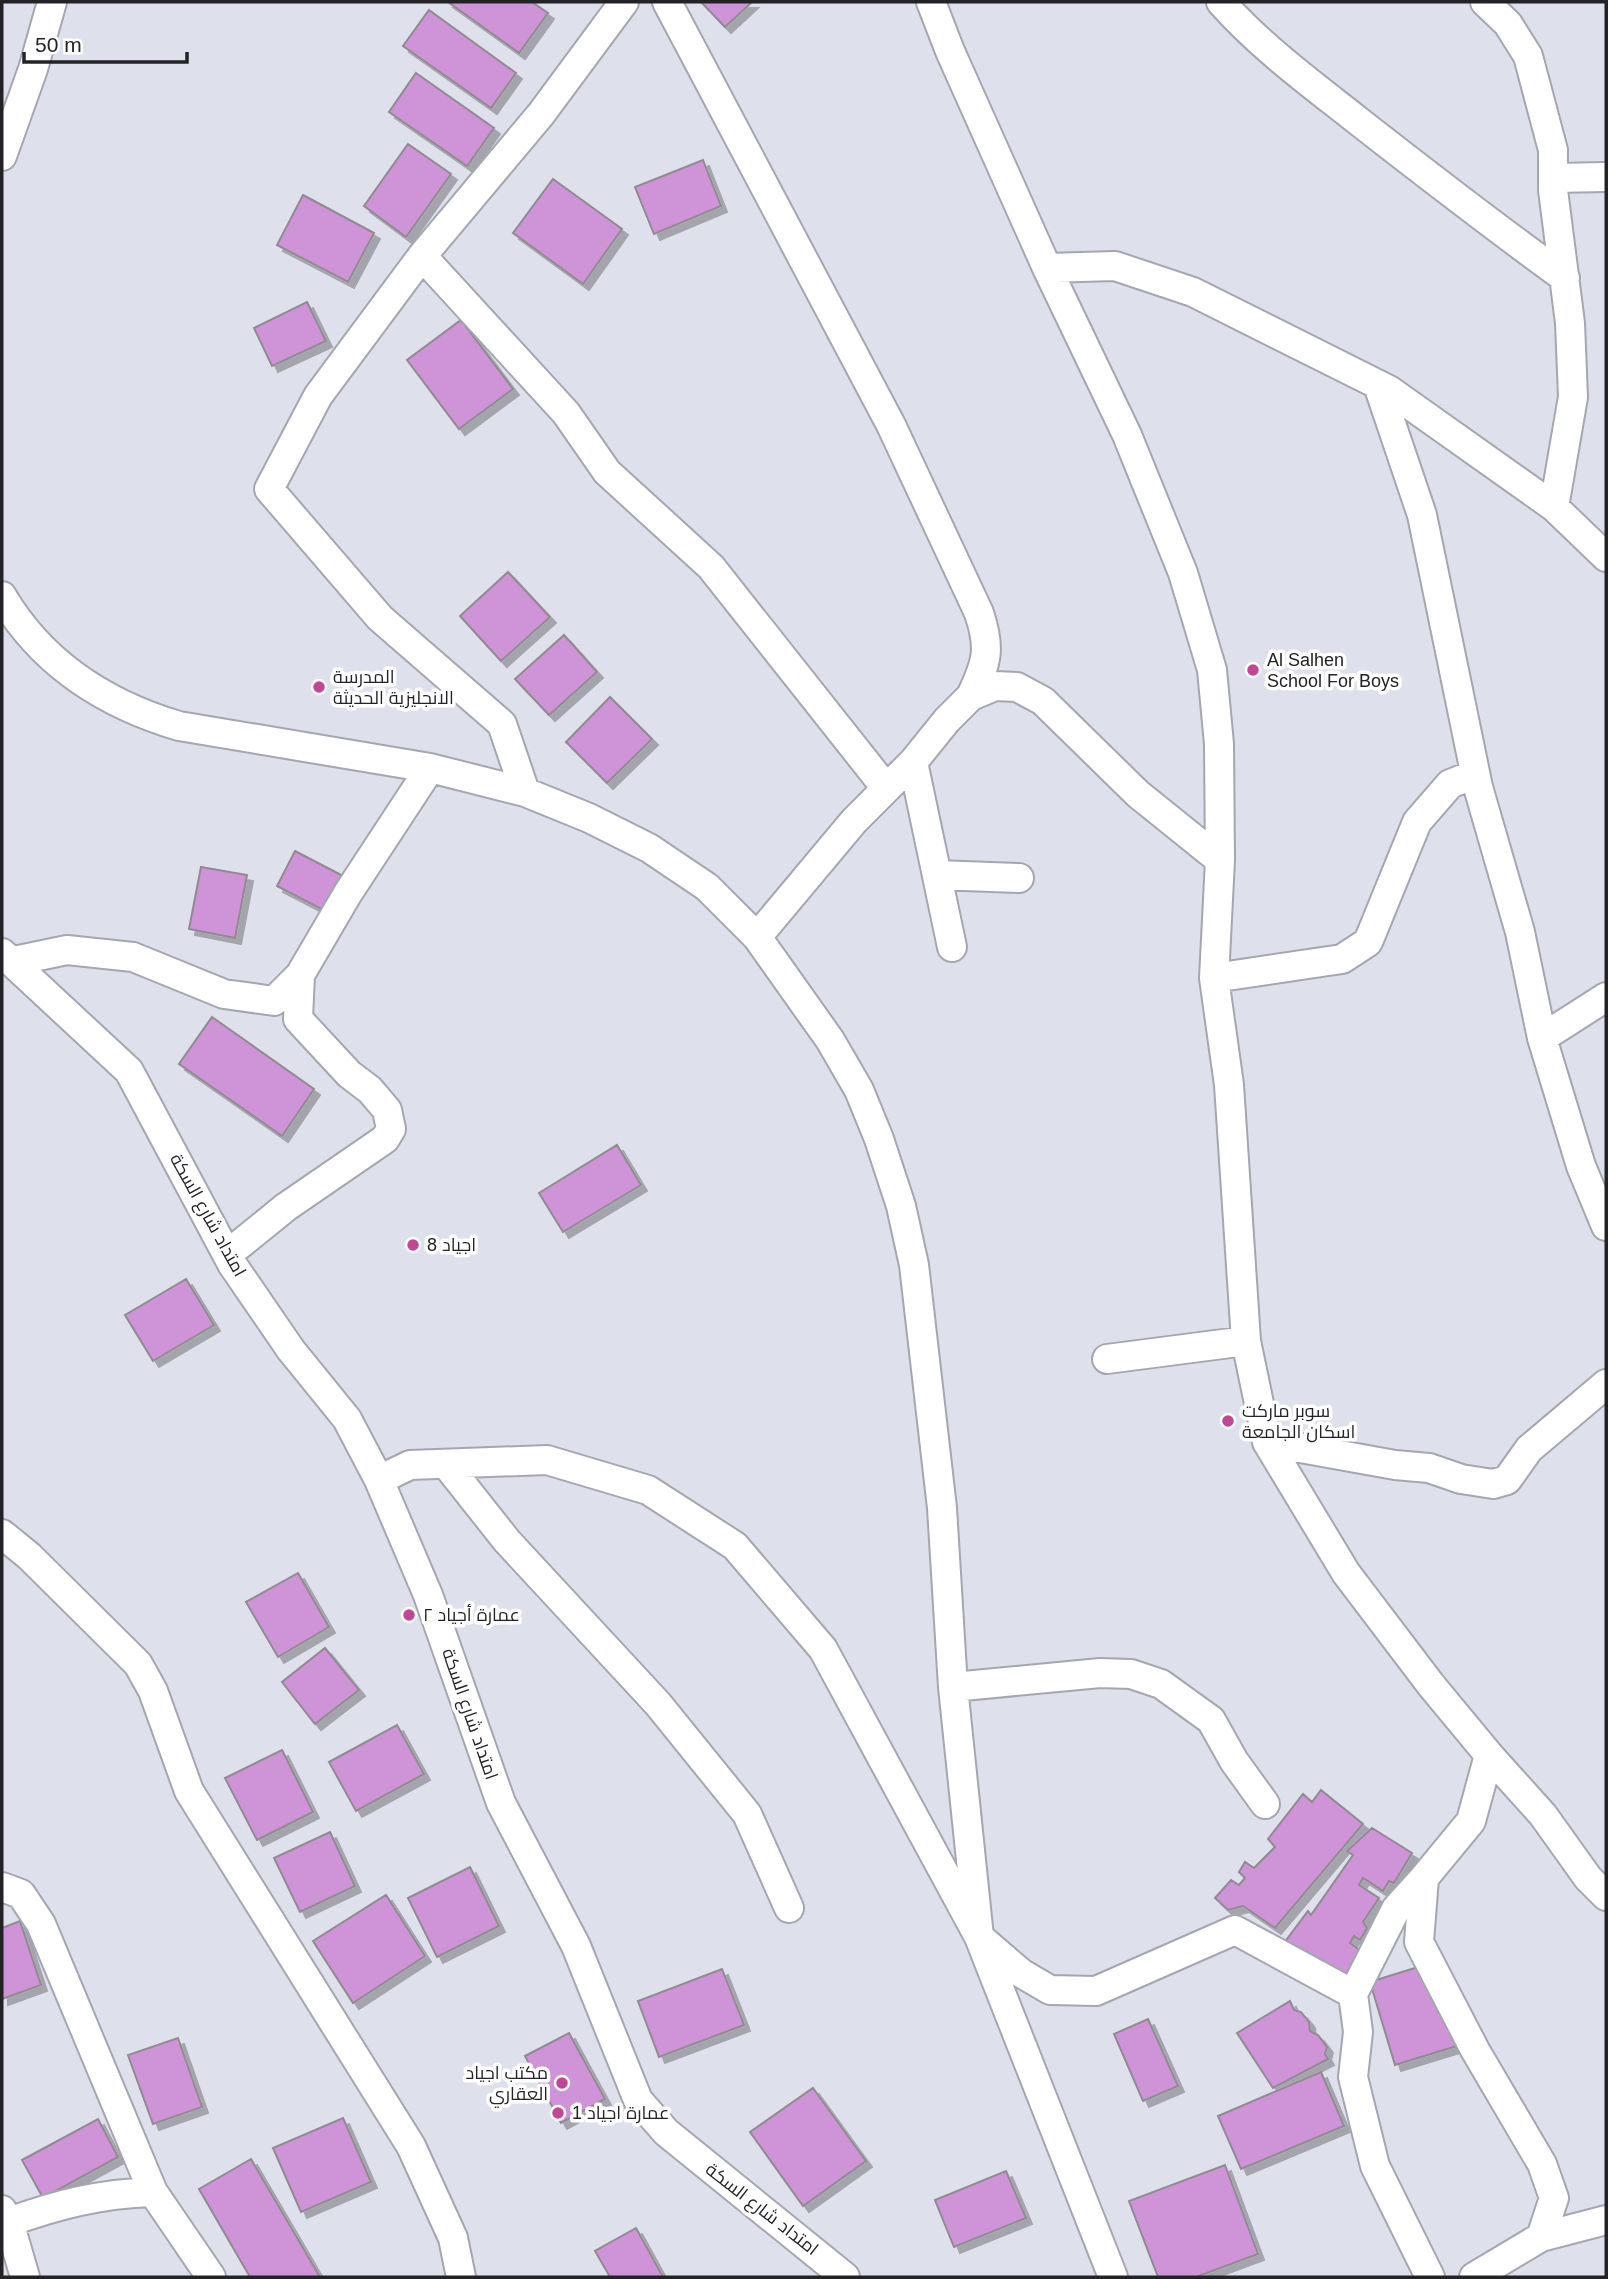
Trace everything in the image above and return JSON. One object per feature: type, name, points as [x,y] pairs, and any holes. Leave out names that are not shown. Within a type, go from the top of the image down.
[{"type":"street","points":[[2,156],[33,69],[52,2]]},
{"type":"street","points":[[525,792],[502,724],[380,618],[270,489],[318,396],[422,256],[541,114],[624,2]]},
{"type":"street","points":[[667,2],[891,425],[979,613],[988,639],[986,666],[971,696],[913,762],[854,821],[757,937]]},
{"type":"street","points":[[932,2],[950,51],[1047,268],[1128,435],[1183,572],[1212,670],[1219,744],[1220,860],[1214,978],[1230,1084],[1247,1341],[1267,1442],[1346,1573],[1431,1685],[1543,1815],[1588,1878],[1606,1896]]},
{"type":"street","points":[[1221,2],[1286,65],[1476,213],[1565,278]]},
{"type":"street","points":[[1486,2],[1508,24],[1528,56],[1553,150],[1553,177],[1565,278],[1573,397],[1554,507]]},
{"type":"street","points":[[1553,177],[1606,177]]},
{"type":"street","points":[[422,256],[566,413],[607,472],[711,567],[886,788]]},
{"type":"street","points":[[1047,268],[1115,266],[1193,292],[1402,397],[1554,507],[1606,557]]},
{"type":"street","points":[[1378,386],[1422,515],[1475,774],[1520,932],[1542,1038],[1581,1166],[1606,1226]]},
{"type":"street","points":[[2,596],[18,621],[54,661],[97,692],[148,717],[179,726],[430,768],[525,792],[589,818],[649,848],[707,887],[757,937],[831,1040],[859,1090],[901,1206],[915,1265],[942,1508],[953,1687],[979,1937],[1021,1973],[1050,1990],[1096,1991],[1235,1930],[1353,1994]]},
{"type":"street","points":[[971,696],[995,686],[1017,687],[1043,701],[1138,794],[1220,860]]},
{"type":"street","points":[[913,762],[951,947]]},
{"type":"street","points":[[8,957],[67,950],[133,957],[224,994],[274,1001],[300,975],[348,893],[430,768]]},
{"type":"street","points":[[1214,978],[1342,959],[1368,942],[1417,822],[1450,784],[1475,774]]},
{"type":"street","points":[[937,875],[1019,878]]},
{"type":"street","name":"امتداد شارع السكة","points":[[8,957],[129,1071],[228,1254],[290,1350],[347,1419],[379,1480],[428,1595],[501,1803],[576,1946],[638,2100],[666,2132],[845,2277]]},
{"type":"street","points":[[228,1254],[286,1207],[385,1139],[391,1129],[387,1110],[370,1090],[349,1074],[299,1019],[300,975]]},
{"type":"street","points":[[1542,1038],[1606,998]]},
{"type":"street","points":[[1107,1359],[1247,1341]]},
{"type":"street","points":[[1267,1442],[1395,1465],[1429,1468],[1461,1479],[1493,1485],[1507,1480],[1529,1449],[1606,1384]]},
{"type":"street","points":[[379,1480],[410,1465],[547,1460],[648,1490],[735,1546],[823,1649],[979,1937],[1112,2277]]},
{"type":"street","points":[[446,1464],[507,1541],[658,1704],[747,1814],[789,1908]]},
{"type":"street","points":[[2,1534],[29,1556],[138,1664],[153,1691],[189,1791],[411,2146],[453,2238],[461,2277]]},
{"type":"street","points":[[953,1687],[1100,1673],[1131,1674],[1161,1684],[1211,1720],[1234,1761],[1265,1804]]},
{"type":"street","points":[[1430,2277],[1375,2166],[1353,2077],[1358,2032],[1353,1994],[1396,1909],[1471,1822],[1489,1755]]},
{"type":"street","points":[[1423,1878],[1419,1942],[1475,2050],[1542,2164],[1554,2199],[1541,2237]]},
{"type":"street","points":[[2,1887],[21,1894],[41,1924],[153,2192],[211,2277]]},
{"type":"street","points":[[25,2277],[5,2216],[109,2193],[153,2192]]},
{"type":"street","points":[[1474,2277],[1541,2237],[1606,2220]]},
{"type":"building","points":[[448,2],[532,2],[548,13],[519,53]]},
{"type":"building","points":[[701,2],[752,2],[725,27]]},
{"type":"building","points":[[429,10],[516,73],[491,108],[403,46]]},
{"type":"building","points":[[416,73],[494,128],[467,166],[389,112]]},
{"type":"building","points":[[408,144],[451,174],[406,237],[364,206]]},
{"type":"building","points":[[703,160],[721,206],[654,234],[635,187]]},
{"type":"building","points":[[553,179],[622,229],[583,284],[513,233]]},
{"type":"building","points":[[303,195],[374,233],[348,282],[277,245]]},
{"type":"building","points":[[307,302],[326,341],[272,366],[254,328]]},
{"type":"building","points":[[461,320],[513,389],[459,429],[407,360]]},
{"type":"building","points":[[508,572],[550,617],[501,661],[460,616]]},
{"type":"building","points":[[564,635],[597,672],[549,715],[515,679]]},
{"type":"building","points":[[610,697],[652,739],[607,783],[566,742]]},
{"type":"building","points":[[295,851],[345,877],[327,912],[277,886]]},
{"type":"building","points":[[201,867],[247,875],[235,938],[189,929]]},
{"type":"building","points":[[212,1017],[314,1089],[282,1136],[179,1064]]},
{"type":"building","points":[[617,1145],[641,1185],[563,1232],[539,1193]]},
{"type":"building","points":[[186,1279],[214,1325],[153,1361],[125,1315]]},
{"type":"building","points":[[298,1573],[329,1627],[278,1657],[246,1602]]},
{"type":"building","points":[[325,1648],[359,1690],[315,1724],[282,1682]]},
{"type":"building","points":[[397,1725],[424,1774],[356,1811],[329,1762]]},
{"type":"building","points":[[282,1750],[313,1812],[257,1840],[225,1778]]},
{"type":"building","points":[[1321,1790],[1363,1824],[1275,1928],[1243,1906],[1228,1910],[1215,1898],[1231,1880],[1239,1885],[1245,1878],[1239,1872],[1245,1862],[1254,1868],[1275,1847],[1268,1839],[1303,1794],[1312,1802]]},
{"type":"building","points":[[1372,1828],[1412,1853],[1394,1883],[1389,1881],[1383,1891],[1363,1878],[1359,1885],[1379,1898],[1363,1922],[1367,1928],[1360,1940],[1354,1936],[1350,1943],[1364,1953],[1349,1986],[1284,1943],[1308,1911],[1311,1915],[1353,1855],[1347,1851]]},
{"type":"building","points":[[330,1832],[355,1886],[300,1912],[274,1858]]},
{"type":"building","points":[[470,1867],[499,1926],[437,1957],[408,1898]]},
{"type":"building","points":[[386,1895],[425,1956],[353,2003],[313,1941]]},
{"type":"building","points":[[20,1921],[41,1985],[2,1999],[2,1928]]},
{"type":"building","points":[[1434,1962],[1460,2045],[1395,2065],[1370,1982]]},
{"type":"building","points":[[722,1969],[744,2025],[659,2057],[638,2001]]},
{"type":"building","points":[[1290,2001],[1294,2010],[1301,2012],[1309,2022],[1310,2031],[1318,2035],[1327,2047],[1325,2054],[1328,2059],[1273,2088],[1237,2033]]},
{"type":"building","points":[[1148,2019],[1178,2086],[1143,2101],[1114,2034]]},
{"type":"building","points":[[569,2033],[605,2099],[561,2123],[525,2056]]},
{"type":"building","points":[[178,2038],[202,2107],[153,2124],[128,2055]]},
{"type":"building","points":[[1321,2072],[1344,2126],[1241,2169],[1218,2116]]},
{"type":"building","points":[[813,2088],[866,2161],[803,2206],[750,2132]]},
{"type":"building","points":[[343,2118],[371,2182],[301,2212],[273,2148]]},
{"type":"building","points":[[98,2119],[118,2157],[43,2198],[22,2160]]},
{"type":"building","points":[[251,2159],[320,2277],[250,2277],[199,2189]]},
{"type":"building","points":[[1225,2165],[1258,2254],[1196,2277],[1158,2277],[1129,2201]]},
{"type":"building","points":[[1006,2171],[1026,2218],[954,2247],[935,2200]]},
{"type":"building","points":[[636,2228],[663,2277],[610,2277],[595,2251]]},
{"type":"place","name":"Al Salhen School For Boys","points":[[1253,670]]},
{"type":"place","name":"المدرسة الانجليزية الحديثة","points":[[319,687]]},
{"type":"place","name":"اجياد 8","points":[[413,1245]]},
{"type":"place","name":"سوبر ماركت اسكان الجامعة","points":[[1228,1421]]},
{"type":"place","name":"عمارة أجياد ٢","points":[[409,1615]]},
{"type":"place","name":"مكتب اجياد العقاري","points":[[562,2083]]},
{"type":"place","name":"عمارة اجياد 1","points":[[558,2113]]}]
